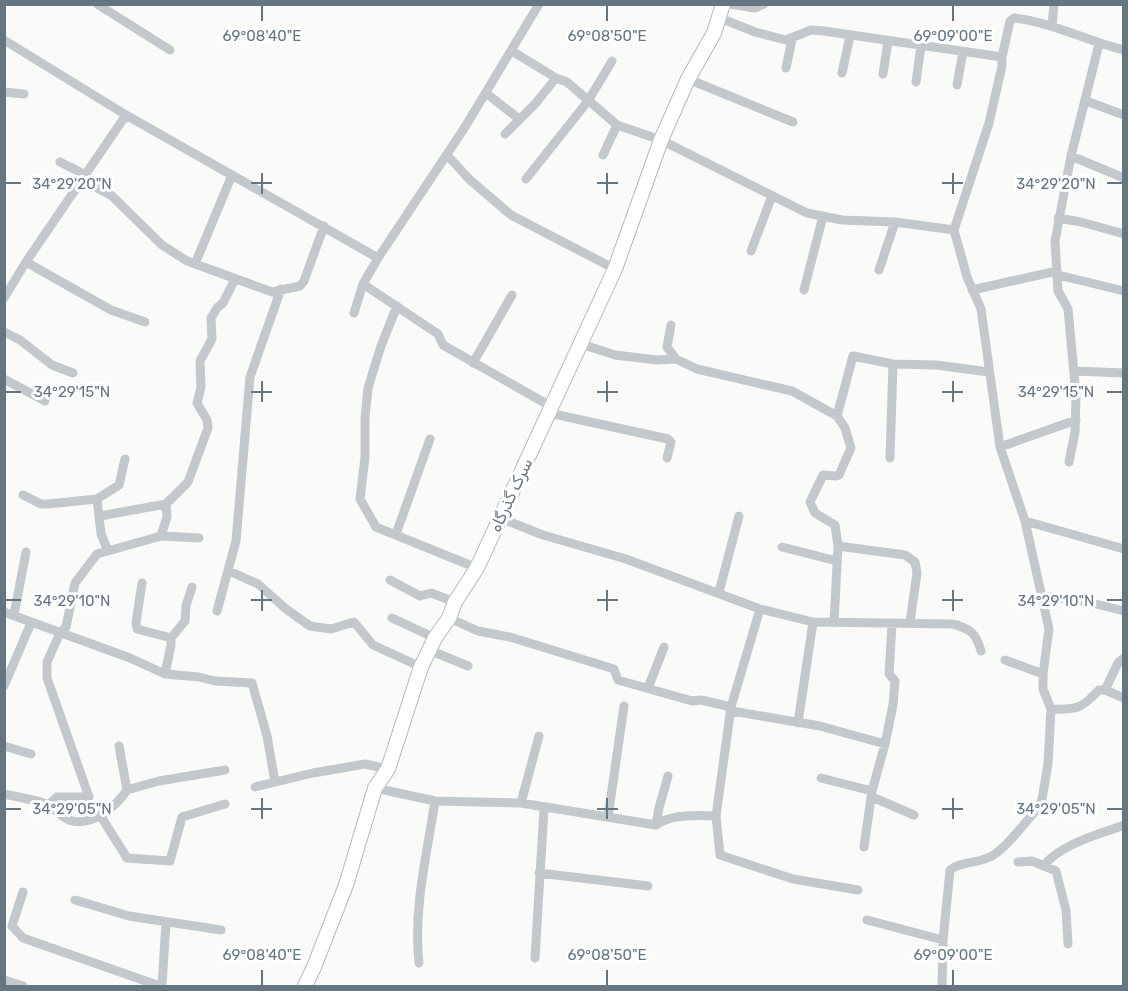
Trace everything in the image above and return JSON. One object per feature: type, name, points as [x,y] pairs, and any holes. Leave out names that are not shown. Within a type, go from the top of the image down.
[{"type":"street","points":[[97,4],[170,50]]},
{"type":"street","points":[[354,313],[363,284],[378,258],[486,93],[539,4]]},
{"type":"street","points":[[730,4],[758,8],[764,4]]},
{"type":"street","points":[[1052,26],[1054,4]]},
{"type":"street","points":[[722,11],[776,39],[792,39],[811,30],[1002,57]]},
{"type":"street","name":"سرک گذرگاه","points":[[304,987],[346,885],[375,788],[388,769],[421,667],[432,644],[449,618],[455,602],[477,568],[551,410],[615,268],[661,140],[688,79],[714,33],[722,11]]},
{"type":"street","points":[[942,987],[943,940],[952,868],[980,862],[996,854],[1038,808],[1042,800],[1048,764],[1051,709],[1044,688],[1043,674],[1049,629],[1025,521],[1000,447],[981,309],[972,290],[954,230],[989,123],[1010,21],[1014,18],[1052,26],[1099,44],[1124,50]]},
{"type":"street","points":[[842,73],[850,36]]},
{"type":"street","points":[[786,68],[792,39]]},
{"type":"street","points":[[4,40],[126,115],[378,258]]},
{"type":"street","points":[[883,74],[888,41]]},
{"type":"street","points":[[1069,462],[1076,420],[1076,395],[1068,309],[1058,291],[1055,241],[1071,156],[1099,44]]},
{"type":"street","points":[[916,82],[921,46]]},
{"type":"street","points":[[512,51],[556,78],[567,82],[617,124],[661,140],[807,213],[842,220],[895,222],[954,230]]},
{"type":"street","points":[[957,85],[963,52]]},
{"type":"street","points":[[526,179],[588,101],[612,61]]},
{"type":"street","points":[[505,134],[535,104],[556,78]]},
{"type":"street","points":[[688,79],[793,122]]},
{"type":"street","points":[[4,92],[24,94]]},
{"type":"street","points":[[486,93],[519,119]]},
{"type":"street","points":[[1086,101],[1124,115]]},
{"type":"street","points":[[4,298],[82,177],[126,115]]},
{"type":"street","points":[[603,155],[617,124]]},
{"type":"street","points":[[447,154],[469,179],[511,215],[615,268]]},
{"type":"street","points":[[1071,156],[1124,178]]},
{"type":"street","points":[[60,162],[112,196],[162,245],[195,264],[272,292],[300,286],[304,281],[324,226]]},
{"type":"street","points":[[195,264],[232,175]]},
{"type":"street","points":[[751,251],[772,196]]},
{"type":"street","points":[[804,290],[823,216]]},
{"type":"street","points":[[1058,218],[1124,234]]},
{"type":"street","points":[[879,270],[895,222]]},
{"type":"street","points":[[26,262],[111,310],[145,322]]},
{"type":"street","points":[[972,290],[1058,273],[1124,291]]},
{"type":"street","points":[[100,516],[166,504],[188,482],[208,428],[207,420],[197,404],[201,387],[200,361],[212,339],[211,318],[213,313],[223,303],[235,279]]},
{"type":"street","points":[[363,284],[438,334],[443,345],[551,410],[668,439],[671,442],[667,458]]},
{"type":"street","points":[[217,611],[230,571],[236,541],[250,377],[281,289]]},
{"type":"street","points":[[473,363],[512,295]]},
{"type":"street","points":[[397,306],[368,388],[365,457],[360,499],[376,527],[477,568]]},
{"type":"street","points":[[671,325],[667,347],[676,359]]},
{"type":"street","points":[[4,332],[20,340],[52,365],[73,373]]},
{"type":"street","points":[[581,344],[615,355],[657,360],[676,359],[698,369],[792,391],[837,416],[845,428],[851,448],[839,475],[823,475],[810,502],[815,513],[835,525],[838,546],[834,623]]},
{"type":"street","points":[[837,416],[853,356],[893,364],[936,365],[989,372]]},
{"type":"street","points":[[890,458],[893,364]]},
{"type":"street","points":[[1074,371],[1124,374]]},
{"type":"street","points":[[4,379],[45,401]]},
{"type":"street","points":[[1000,447],[1076,420]]},
{"type":"street","points":[[396,534],[430,439]]},
{"type":"street","points":[[23,495],[41,504],[97,499],[119,485],[125,459]]},
{"type":"street","points":[[97,499],[101,534],[108,551]]},
{"type":"street","points":[[161,536],[167,517],[166,504]]},
{"type":"street","points":[[719,592],[739,516]]},
{"type":"street","points":[[500,518],[543,535],[627,559],[760,609],[813,622],[892,624],[909,622],[952,624],[964,627],[970,629],[978,639],[981,651]]},
{"type":"street","points":[[1025,521],[1124,549]]},
{"type":"street","points":[[48,805],[57,797],[89,797],[47,678],[47,662],[60,633],[66,627],[75,583],[97,554],[161,536],[199,538]]},
{"type":"street","points":[[838,546],[904,555],[915,561],[917,573],[909,622]]},
{"type":"street","points":[[782,547],[837,561]]},
{"type":"street","points":[[26,552],[9,614],[130,658],[165,674],[215,681],[252,683],[267,736],[276,782]]},
{"type":"street","points":[[230,571],[258,584],[286,609],[310,626],[331,629],[354,622],[373,645],[421,667]]},
{"type":"street","points":[[390,580],[420,596],[431,593],[455,602]]},
{"type":"street","points":[[142,583],[137,629],[171,638]]},
{"type":"street","points":[[165,674],[171,638],[185,621],[186,606],[192,587]]},
{"type":"street","points":[[1042,597],[1084,601],[1124,611]]},
{"type":"street","points":[[760,609],[731,709],[726,738],[716,816],[720,855],[793,879],[858,890]]},
{"type":"street","points":[[392,618],[468,666]]},
{"type":"street","points":[[449,618],[478,631],[510,637],[614,669],[618,680],[692,701],[701,700],[731,709],[820,726],[885,744]]},
{"type":"street","points":[[798,723],[813,622]]},
{"type":"street","points":[[4,686],[31,623]]},
{"type":"street","points":[[864,848],[872,794],[893,705],[895,681],[889,674],[892,624]]},
{"type":"street","points":[[648,688],[664,647]]},
{"type":"street","points":[[1105,690],[1118,663],[1124,658]]},
{"type":"street","points":[[1005,660],[1043,674]]},
{"type":"street","points":[[1051,709],[1074,710],[1084,705],[1099,690],[1105,690],[1124,698]]},
{"type":"street","points":[[608,817],[624,706]]},
{"type":"street","points":[[521,804],[539,736]]},
{"type":"street","points":[[4,746],[31,753]]},
{"type":"street","points":[[4,794],[48,805],[58,814],[70,820],[84,823],[97,818],[122,798],[127,790],[120,746]]},
{"type":"street","points":[[255,787],[313,772],[365,764],[388,769]]},
{"type":"street","points":[[127,790],[159,781],[225,770]]},
{"type":"street","points":[[656,825],[658,808],[668,776]]},
{"type":"street","points":[[821,778],[872,794],[914,815]]},
{"type":"street","points":[[375,788],[435,801],[521,804],[656,825],[662,820],[689,816],[716,816]]},
{"type":"street","points":[[418,963],[416,941],[419,909],[435,801]]},
{"type":"street","points":[[100,815],[127,858],[170,861],[182,817],[225,804]]},
{"type":"street","points":[[535,958],[544,808]]},
{"type":"street","points":[[1044,865],[1052,856],[1090,837],[1124,825]]},
{"type":"street","points":[[1018,862],[1032,861],[1056,871],[1066,910],[1068,944]]},
{"type":"street","points":[[539,873],[648,886]]},
{"type":"street","points":[[23,892],[12,926],[23,938],[161,987],[166,922]]},
{"type":"street","points":[[75,900],[129,916],[221,930]]},
{"type":"street","points":[[867,920],[943,940]]},
{"type":"street","points":[[4,980],[23,987]]}]
